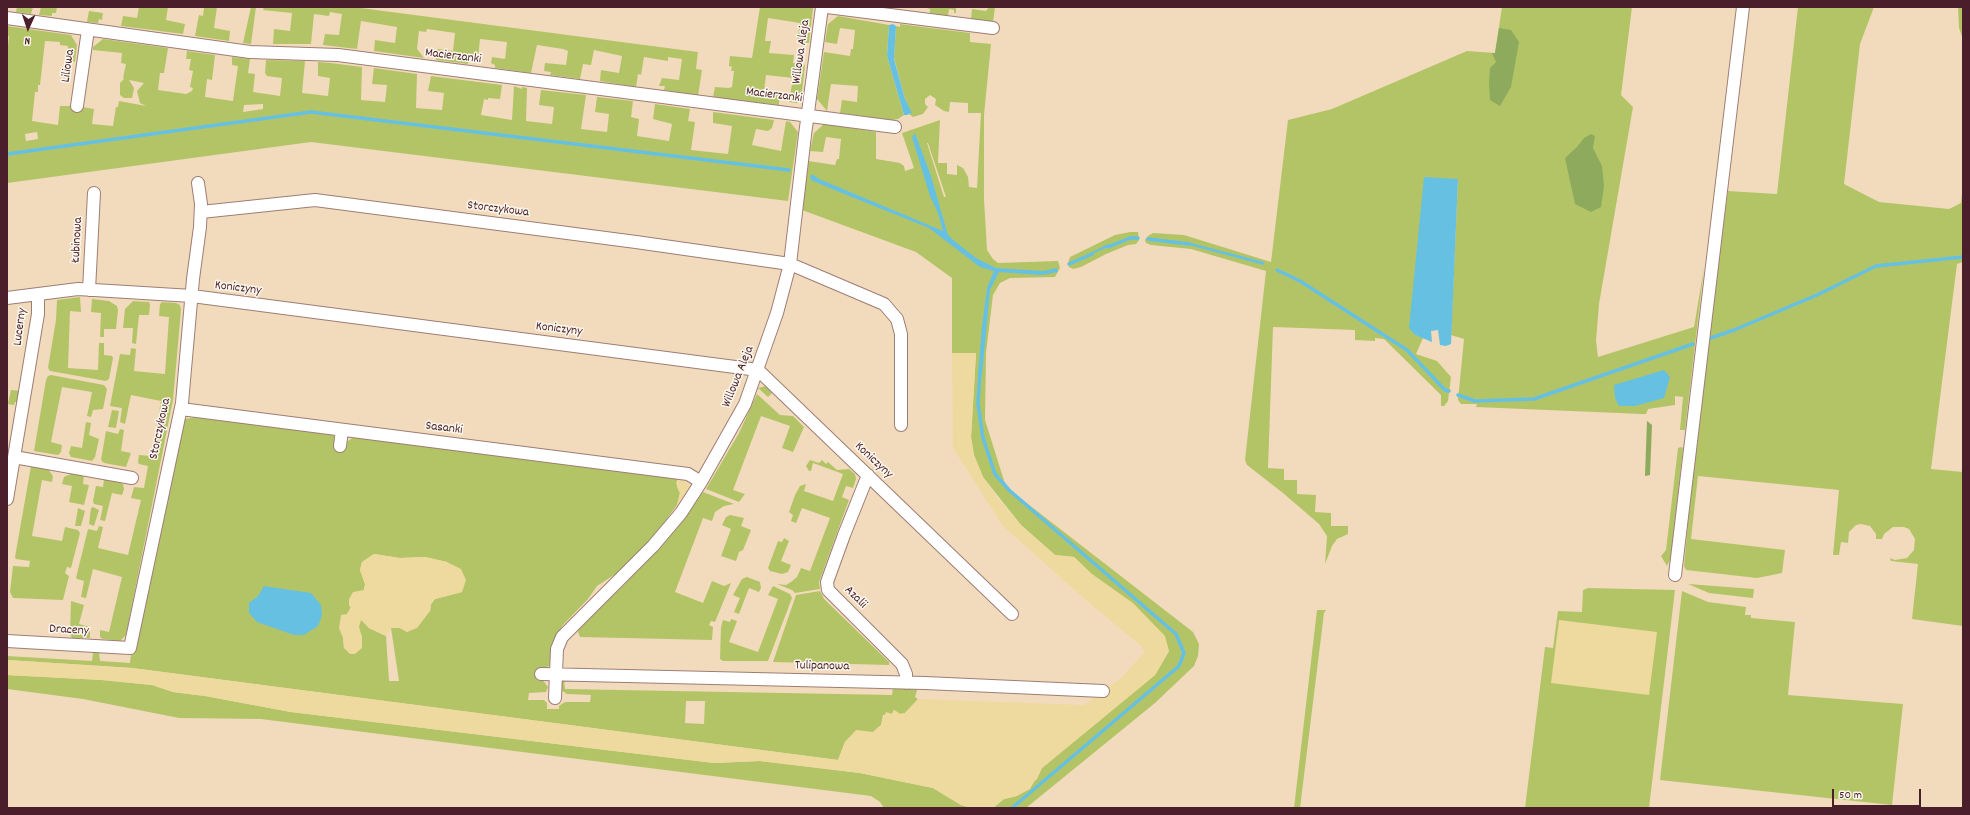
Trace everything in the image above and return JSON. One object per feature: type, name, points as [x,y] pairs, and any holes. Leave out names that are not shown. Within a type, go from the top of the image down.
[{"type":"street","name":"Willowa Aleja","points":[[555,698],[557,649],[562,637],[608,584],[653,546],[681,513],[701,482],[745,404],[777,313],[790,264],[822,7]]},
{"type":"street","points":[[827,7],[993,28]]},
{"type":"street","points":[[1675,575],[1743,7]]},
{"type":"street","name":"Macierzanki","points":[[7,18],[250,52],[338,55],[808,114],[895,127]]},
{"type":"street","name":"Liliowa","points":[[77,106],[88,30]]},
{"type":"street","name":"Storczykowa","points":[[130,648],[180,409],[201,212],[198,183]]},
{"type":"street","name":"Łubinowa","points":[[89,290],[94,193]]},
{"type":"street","name":"Storczykowa","points":[[201,212],[314,200],[636,242],[790,264],[884,304],[897,319],[901,334],[901,425]]},
{"type":"street","name":"Koniczyny","points":[[7,298],[89,290],[192,296],[758,370],[1012,614]]},
{"type":"street","name":"Lucerny","points":[[7,499],[38,314],[38,294]]},
{"type":"street","name":"Sasanki","points":[[180,409],[688,474],[701,482]]},
{"type":"street","points":[[340,446],[342,430]]},
{"type":"street","points":[[14,457],[132,478]]},
{"type":"street","name":"Azalii","points":[[868,475],[827,582],[828,590],[902,664],[906,674],[906,683]]},
{"type":"street","name":"Draceny","points":[[7,641],[130,648]]},
{"type":"street","name":"Tulipanowa","points":[[541,674],[906,683],[1103,691]]},
{"type":"green space","points":[[17,7],[33,7],[31,14],[16,12]]},
{"type":"green space","points":[[41,7],[57,7],[56,13],[52,13],[52,16],[39,15]]},
{"type":"green space","points":[[139,7],[168,7],[166,20],[185,24],[183,34],[121,26],[123,16],[137,18]]},
{"type":"green space","points":[[204,7],[217,7],[214,28],[230,31],[229,41],[195,36],[199,15],[203,16]]},
{"type":"green space","points":[[251,7],[256,7],[251,44],[243,43]]},
{"type":"green space","points":[[264,7],[353,7],[698,52],[696,69],[702,70],[698,96],[664,90],[665,86],[659,86],[662,78],[679,80],[682,59],[668,57],[668,61],[644,57],[641,75],[638,74],[636,87],[600,81],[601,70],[619,73],[622,56],[594,50],[591,65],[583,64],[580,79],[550,75],[551,72],[544,71],[545,63],[566,65],[568,51],[537,45],[531,73],[495,68],[495,65],[491,63],[492,57],[505,59],[507,42],[480,39],[478,58],[469,57],[468,64],[436,60],[437,49],[453,51],[455,33],[427,29],[426,32],[419,31],[417,49],[424,58],[374,51],[375,40],[395,43],[397,27],[361,21],[357,49],[323,45],[325,34],[339,35],[342,14],[330,12],[329,16],[314,14],[311,44],[273,44],[274,29],[290,31],[292,13],[263,10]]},
{"type":"green space","points":[[760,7],[813,8],[809,43],[797,42],[800,23],[768,18],[765,41],[771,41],[769,53],[794,55],[793,63],[805,65],[801,100],[797,103],[789,102],[793,78],[766,75],[764,91],[779,92],[779,105],[713,97],[715,87],[732,87],[734,71],[731,71],[732,67],[729,66],[730,56],[752,58]]},
{"type":"green space","points":[[923,7],[956,7],[956,13],[954,13],[954,10],[949,9],[948,16],[930,13],[930,9]]},
{"type":"green space","points":[[989,7],[995,7],[993,22],[971,19],[972,9],[986,11]]},
{"type":"green space","points":[[1502,7],[1632,7],[1621,95],[1633,107],[1599,304],[1596,341],[1598,357],[1694,327],[1704,268],[1685,430],[1680,430],[1683,397],[1675,396],[1675,405],[1648,409],[1646,414],[1476,407],[1477,404],[1461,404],[1458,400],[1464,339],[1451,335],[1458,179],[1415,335],[1423,338],[1416,354],[1437,361],[1451,377],[1448,401],[1444,406],[1441,406],[1441,395],[1384,339],[1375,338],[1375,341],[1355,340],[1355,330],[1273,327],[1268,468],[1284,469],[1284,480],[1297,480],[1297,494],[1316,495],[1315,512],[1331,513],[1331,526],[1348,526],[1348,534],[1337,539],[1332,546],[1325,564],[1327,536],[1319,524],[1247,465],[1245,460],[1266,271],[1191,249],[1151,245],[1146,243],[1145,240],[1153,233],[1184,235],[1271,262],[1288,120],[1332,109],[1467,51],[1495,53]]},
{"type":"green space","points":[[1798,7],[1874,7],[1860,44],[1844,184],[1879,202],[1949,209],[1961,203],[1963,184],[1963,262],[1957,264],[1931,469],[1963,472],[1963,626],[1912,619],[1918,564],[1891,561],[1890,558],[1895,560],[1907,558],[1914,550],[1915,539],[1909,529],[1904,527],[1893,527],[1884,534],[1882,539],[1876,539],[1876,534],[1870,526],[1861,524],[1856,525],[1849,532],[1848,543],[1841,542],[1839,555],[1833,555],[1839,490],[1698,476],[1691,539],[1785,550],[1782,573],[1757,578],[1686,570],[1684,566],[1693,469],[1711,314],[1728,191],[1777,194]]},
{"type":"green space","points":[[1958,7],[1963,7],[1963,39],[1959,28]]},
{"type":"green space","points":[[89,11],[103,13],[102,20],[99,19],[98,23],[87,22]]},
{"type":"green space","points":[[838,16],[889,25],[887,56],[904,115],[898,119],[892,120],[840,113],[842,100],[857,102],[858,86],[831,84],[827,111],[817,99],[824,52],[850,56],[851,49],[853,49],[855,30],[840,28],[837,44],[825,42],[828,24]]},
{"type":"green space","points":[[900,24],[970,33],[970,42],[991,44],[984,115],[984,199],[987,250],[993,259],[998,263],[1058,261],[1060,268],[1055,277],[1010,278],[1000,283],[993,295],[986,353],[985,420],[1006,487],[1193,632],[1199,644],[1198,656],[1194,666],[1155,703],[1026,808],[993,808],[1004,799],[1017,796],[1037,779],[1042,768],[1155,675],[1169,651],[1074,557],[1055,555],[1021,525],[983,477],[974,455],[971,437],[976,354],[952,353],[952,278],[916,252],[802,210],[808,161],[835,165],[837,159],[839,159],[841,139],[826,137],[823,152],[810,151],[814,133],[824,124],[876,132],[876,159],[900,163],[904,166],[905,171],[914,168],[902,133],[940,120],[938,163],[947,163],[947,174],[957,175],[957,165],[963,168],[968,177],[969,187],[977,188],[981,113],[968,113],[968,103],[950,102],[949,112],[944,111],[935,105],[936,99],[930,95],[925,99],[925,104],[928,107],[923,114],[913,117],[909,114],[911,113],[905,99],[894,58],[896,26],[900,27]],"holes":[[[928,143],[946,197],[944,197]]]},
{"type":"green space","points":[[7,26],[71,35],[77,45],[75,62],[67,60],[68,46],[60,45],[60,42],[45,41],[40,85],[38,85],[38,92],[35,92],[32,121],[58,125],[60,106],[77,106],[94,109],[92,124],[113,126],[116,107],[118,107],[119,101],[146,106],[140,103],[137,91],[144,83],[129,80],[134,88],[132,98],[124,98],[120,95],[120,83],[124,79],[126,64],[121,63],[122,53],[93,50],[93,47],[103,39],[168,48],[164,73],[160,73],[158,90],[186,94],[192,91],[193,88],[190,87],[193,71],[189,70],[191,59],[186,59],[187,51],[215,55],[212,80],[207,79],[205,97],[233,101],[238,66],[232,65],[232,57],[250,59],[248,73],[255,74],[253,92],[280,96],[282,78],[267,76],[265,73],[266,60],[305,61],[302,93],[328,96],[330,78],[318,76],[318,62],[331,63],[362,67],[361,100],[385,102],[387,85],[372,84],[374,68],[417,74],[416,108],[442,110],[444,93],[428,91],[431,76],[502,85],[500,99],[484,99],[481,115],[512,120],[514,86],[522,89],[522,87],[527,88],[526,121],[552,124],[554,107],[539,105],[541,90],[586,95],[581,129],[607,132],[609,114],[595,112],[597,97],[633,101],[631,117],[639,119],[637,136],[669,141],[672,124],[653,119],[655,104],[690,109],[688,121],[695,122],[691,150],[728,154],[732,126],[713,123],[713,112],[774,120],[772,128],[768,131],[756,129],[752,145],[781,151],[786,121],[790,122],[798,132],[788,201],[311,142],[7,183],[7,55],[9,36],[7,36]],"holes":[[[263,104],[263,109],[243,112],[244,105]],[[37,132],[38,139],[26,141],[25,134]]]},
{"type":"green space","points":[[1499,28],[1511,30],[1519,42],[1511,87],[1500,106],[1490,100],[1489,83],[1490,68],[1496,62],[1492,53],[1495,53]]},
{"type":"green space","points":[[1591,134],[1595,136],[1593,148],[1602,166],[1604,186],[1601,207],[1591,212],[1575,204],[1565,158],[1584,138]]},
{"type":"green space","points":[[1138,232],[1139,240],[1136,244],[1128,245],[1106,254],[1081,267],[1073,269],[1069,267],[1068,263],[1070,257],[1115,235]]},
{"type":"green space","points":[[80,297],[81,312],[70,311],[68,368],[98,370],[99,343],[104,343],[104,355],[112,356],[113,358],[109,379],[106,381],[50,371],[48,368],[56,320],[57,300]]},
{"type":"green space","points":[[92,299],[109,301],[117,306],[116,329],[104,329],[104,337],[100,337],[101,313],[91,312]]},
{"type":"green space","points":[[133,301],[149,302],[150,305],[149,315],[139,315],[136,344],[132,343],[133,328],[123,328],[125,309]]},
{"type":"green space","points":[[162,302],[176,303],[180,305],[181,310],[173,400],[126,635],[120,641],[103,639],[100,637],[100,630],[109,632],[122,577],[93,569],[86,598],[81,597],[84,581],[76,578],[88,529],[97,531],[99,526],[103,527],[98,548],[128,555],[141,500],[131,498],[134,487],[144,488],[148,466],[139,464],[139,455],[151,456],[161,401],[131,395],[125,424],[120,422],[122,408],[110,406],[120,354],[130,355],[131,348],[136,349],[134,371],[165,374],[169,317],[159,316],[160,304]]},
{"type":"green space","points":[[51,375],[104,385],[107,389],[103,409],[93,410],[91,417],[87,416],[92,392],[62,387],[51,442],[62,445],[61,452],[58,455],[34,451],[46,380],[48,376]]},
{"type":"green space","points":[[766,386],[773,392],[768,397],[758,388]]},
{"type":"green space","points":[[11,390],[21,391],[19,402],[15,402],[14,405],[8,404]]},
{"type":"green space","points":[[757,394],[780,415],[793,416],[804,427],[793,452],[782,448],[790,426],[761,416],[733,490],[745,494],[739,502],[706,489],[739,433]]},
{"type":"green space","points":[[112,410],[119,411],[116,428],[108,427]]},
{"type":"green space","points":[[196,417],[329,433],[334,436],[340,446],[354,437],[678,478],[677,487],[680,493],[677,505],[656,534],[620,571],[597,586],[588,599],[562,626],[556,638],[549,666],[544,668],[541,678],[548,687],[546,692],[529,693],[528,700],[544,700],[547,703],[547,709],[559,709],[559,706],[565,702],[590,702],[591,695],[567,694],[562,691],[561,682],[564,680],[565,689],[892,695],[893,687],[907,687],[914,690],[918,687],[915,697],[918,699],[905,713],[900,714],[894,710],[892,714],[883,715],[881,725],[873,732],[850,737],[845,742],[838,760],[132,668],[7,660],[7,656],[92,661],[93,653],[99,652],[100,661],[130,663],[131,654],[135,653],[185,419]],"holes":[[[374,554],[400,558],[425,557],[447,562],[462,592],[435,599],[431,604],[430,611],[407,632],[400,628],[391,628],[399,681],[389,681],[386,636],[369,628],[361,619],[358,627],[362,637],[344,648],[343,638],[347,614],[351,607],[349,605],[364,590],[365,584],[360,570],[362,562]],[[686,701],[705,701],[704,724],[685,723]]]},
{"type":"green space","points":[[1647,421],[1652,425],[1650,475],[1645,476]]},
{"type":"green space","points":[[86,422],[91,423],[89,435],[99,439],[95,457],[92,461],[71,457],[69,453],[71,446],[82,448]]},
{"type":"green space","points":[[120,429],[124,430],[121,451],[131,453],[126,467],[104,463],[101,460],[106,431],[118,434]]},
{"type":"green space","points":[[1678,448],[1683,448],[1671,558],[1667,566],[1661,556],[1666,550]]},
{"type":"green space","points":[[810,460],[819,463],[822,460],[826,464],[828,462],[837,470],[849,469],[855,474],[856,479],[853,488],[846,486],[842,497],[849,500],[819,582],[820,589],[795,593],[792,590],[777,584],[786,585],[791,582],[797,577],[801,568],[810,571],[830,518],[802,508],[796,523],[791,521],[793,515],[789,512],[795,495],[800,486],[806,484],[804,491],[833,501],[843,474],[813,463],[811,471],[809,471],[806,466]]},
{"type":"green space","points":[[31,466],[48,469],[53,476],[52,482],[42,480],[32,536],[62,541],[65,527],[78,530],[80,533],[71,568],[67,567],[65,573],[69,576],[63,600],[13,598],[10,592],[13,566],[29,567],[30,561],[16,559],[15,557]]},
{"type":"green space","points":[[73,473],[84,475],[83,484],[89,485],[84,505],[69,502],[72,486],[62,484],[64,477]]},
{"type":"green space","points":[[104,479],[117,480],[123,484],[124,489],[122,495],[112,493],[105,521],[100,520],[103,506],[94,504],[93,501],[96,486],[103,487]]},
{"type":"green space","points":[[703,492],[734,504],[724,506],[715,512],[712,521],[703,518],[675,592],[703,603],[712,581],[724,586],[731,583],[715,622],[711,621],[709,625],[713,627],[712,640],[580,637],[578,632],[580,625],[622,587],[663,543]]},
{"type":"green space","points":[[93,507],[99,510],[94,526],[89,524],[91,508]]},
{"type":"green space","points":[[78,508],[85,511],[81,526],[75,526]]},
{"type":"green space","points":[[730,515],[744,518],[741,526],[751,530],[743,550],[739,552],[736,561],[721,556],[731,529],[722,525],[726,517]]},
{"type":"green space","points":[[784,538],[789,541],[781,561],[791,565],[788,572],[782,574],[770,571],[768,568],[778,541],[782,542]]},
{"type":"green space","points":[[747,577],[760,582],[761,588],[759,592],[749,588],[739,614],[734,612],[740,598],[733,595],[742,579]]},
{"type":"green space","points":[[1688,584],[1754,589],[1753,598],[1709,593]]},
{"type":"green space","points":[[773,586],[790,594],[792,598],[768,661],[723,661],[720,659],[721,627],[723,620],[730,622],[731,619],[737,621],[729,642],[758,652],[778,599],[768,595]]},
{"type":"green space","points":[[1588,588],[1675,590],[1649,808],[1525,808],[1545,647],[1553,648],[1558,611],[1582,612],[1583,590]]},
{"type":"green space","points":[[820,591],[824,599],[889,662],[889,665],[773,662],[796,595]]},
{"type":"green space","points":[[1682,591],[1708,602],[1746,607],[1745,615],[1751,615],[1751,618],[1795,622],[1788,695],[1903,704],[1892,805],[1660,780]]},
{"type":"green space","points":[[71,601],[84,605],[79,624],[90,627],[90,638],[72,638],[70,634]]},
{"type":"green space","points":[[1317,610],[1326,610],[1324,613],[1300,808],[1294,808]]},
{"type":"green space","points":[[7,675],[102,680],[152,685],[173,692],[205,696],[291,712],[714,763],[760,761],[860,773],[933,788],[961,805],[971,808],[884,808],[880,802],[871,796],[261,719],[179,718],[83,699],[7,689]]},
{"type":"sand","points":[[952,353],[976,353],[971,437],[974,455],[983,477],[998,498],[1021,525],[1055,555],[1074,557],[1092,574],[1133,603],[1165,636],[1169,651],[1155,675],[1042,768],[1030,789],[1017,796],[1004,799],[993,808],[971,808],[961,805],[933,788],[860,773],[760,761],[714,763],[291,712],[205,696],[173,692],[152,685],[102,680],[7,675],[7,660],[132,668],[838,760],[845,742],[856,730],[873,732],[881,725],[886,712],[892,714],[894,710],[900,714],[905,713],[918,699],[1084,705],[1120,679],[1145,652],[1141,646],[1087,601],[1003,526],[953,448]]},
{"type":"sand","points":[[678,478],[688,483],[690,488],[688,494],[677,505],[680,493],[676,483]]},
{"type":"sand","points":[[374,554],[400,558],[425,557],[447,562],[461,569],[466,580],[462,592],[435,599],[431,604],[430,611],[417,628],[407,632],[400,628],[391,628],[386,636],[369,628],[361,620],[359,627],[362,637],[362,648],[355,654],[350,654],[344,648],[343,638],[339,628],[341,615],[347,614],[351,608],[349,605],[349,599],[353,592],[364,590],[365,584],[360,570],[362,562]]},
{"type":"sand","points":[[1559,620],[1657,632],[1649,695],[1551,683]]},
{"type":"water","points":[[893,24],[896,26],[894,59],[905,99],[912,113],[907,115],[904,115],[887,56],[889,25]]},
{"type":"water","points":[[915,133],[931,176],[948,235],[953,240],[976,258],[996,268],[1043,271],[1057,268],[1058,272],[1041,275],[999,272],[990,290],[982,375],[978,374],[982,326],[987,288],[994,271],[980,267],[929,228],[811,180],[810,177],[812,174],[819,179],[943,231],[938,213],[930,196],[912,137]]},
{"type":"water","points":[[1424,177],[1458,179],[1451,344],[1446,346],[1440,345],[1438,330],[1431,331],[1432,342],[1415,335],[1409,328]]},
{"type":"water","points":[[1187,242],[1264,262],[1264,265],[1189,245],[1186,243]]},
{"type":"water","points":[[1108,244],[1113,245],[1089,255],[1090,253]]},
{"type":"water","points":[[1664,370],[1670,377],[1664,398],[1635,406],[1619,406],[1615,398],[1614,385]]},
{"type":"water","points":[[264,586],[311,593],[321,605],[322,615],[318,626],[304,635],[294,635],[257,622],[249,613],[249,603],[258,596]]},
{"type":"waterway","points":[[7,154],[311,112],[789,170]]},
{"type":"waterway","points":[[1108,247],[1130,238],[1138,238]]},
{"type":"waterway","points":[[1148,239],[1189,244]]},
{"type":"waterway","points":[[1069,264],[1092,254]]},
{"type":"waterway","points":[[1708,339],[1734,330],[1817,295],[1876,266],[1963,257]]},
{"type":"waterway","points":[[1277,270],[1300,281],[1407,350],[1445,390],[1449,391]]},
{"type":"waterway","points":[[1458,395],[1475,401],[1534,399],[1693,344]]},
{"type":"waterway","points":[[980,372],[978,404],[983,438],[995,474],[1009,490],[1176,634],[1184,653],[1179,666],[1012,808]]}]
